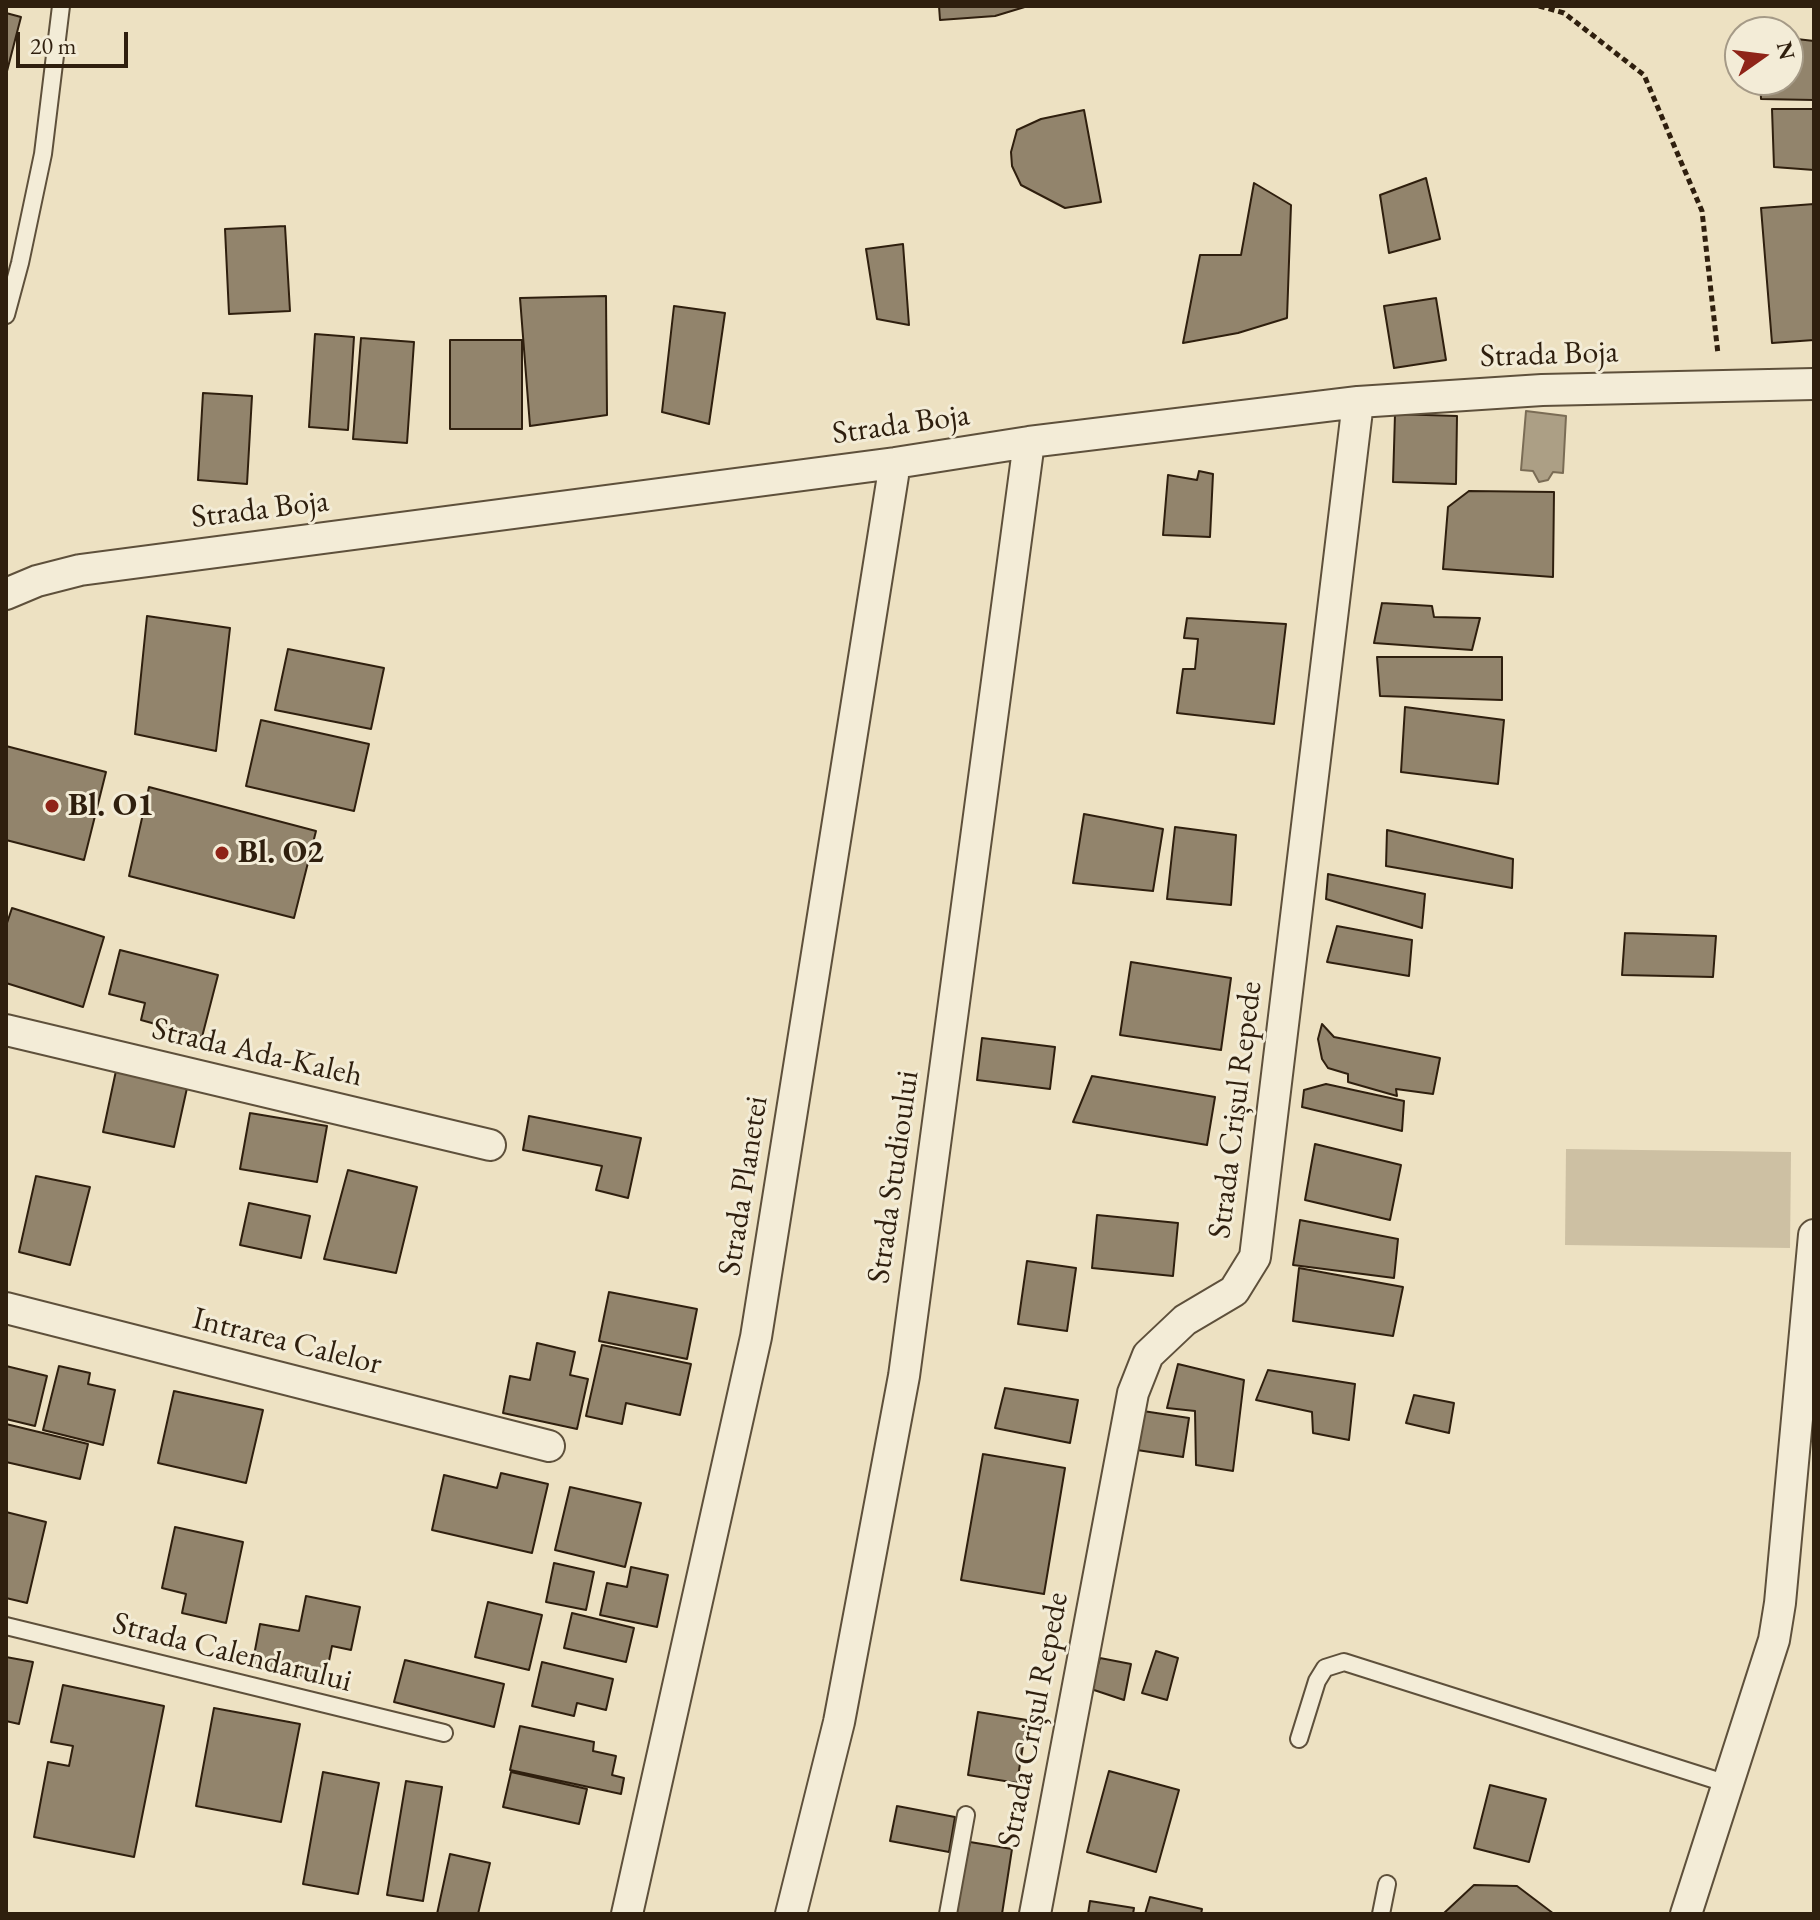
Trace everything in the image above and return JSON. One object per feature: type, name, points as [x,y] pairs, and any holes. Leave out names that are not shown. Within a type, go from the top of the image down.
[{"type":"street","name":"Strada Boja","points":[[6,594],[37,581],[80,570],[895,463],[1029,442],[1358,402],[1542,390],[1814,384]]},
{"type":"street","name":"Strada Crișul Repede","points":[[1035,1914],[1133,1393],[1148,1355],[1185,1320],[1234,1291],[1255,1257],[1358,402]]},
{"type":"street","name":"Strada Studioului","points":[[791,1914],[839,1722],[904,1376],[1029,442]]},
{"type":"street","name":"Strada Planetei","points":[[627,1914],[756,1337],[895,463]]},
{"type":"street","name":"Strada Ada-Kaleh","points":[[6,1030],[490,1145]]},
{"type":"street","points":[[1686,1914],[1774,1640],[1814,1235]]},
{"type":"street","name":"Intrarea Calelor","points":[[6,1308],[549,1446]]},
{"type":"lane","points":[[6,315],[43,154],[61,6]]},
{"type":"lane","name":"Strada Calendarului","points":[[6,1626],[444,1733]]},
{"type":"lane","points":[[1299,1739],[1317,1681],[1325,1668],[1344,1662],[1728,1784]]},
{"type":"lane","points":[[948,1914],[966,1815]]},
{"type":"lane","points":[[1381,1914],[1387,1884]]},
{"type":"path","points":[[1539,6],[1564,13],[1644,75],[1702,211],[1721,386]]},
{"type":"shaded area","points":[[1526,411],[1566,416],[1563,473],[1553,472],[1548,480],[1539,482],[1533,471],[1521,470]]},
{"type":"shaded area","points":[[1566,1149],[1791,1152],[1790,1248],[1565,1245]]},
{"type":"building","points":[[939,6],[1028,6],[995,16],[940,20]]},
{"type":"building","points":[[6,13],[21,17],[6,75]]},
{"type":"building","points":[[1804,40],[1814,41],[1814,100],[1761,99],[1761,96],[1804,96]]},
{"type":"building","points":[[1772,109],[1814,109],[1814,170],[1774,167]]},
{"type":"building","points":[[1084,110],[1101,202],[1065,208],[1021,185],[1012,166],[1011,152],[1017,130],[1041,119]]},
{"type":"building","points":[[1426,178],[1440,239],[1389,253],[1380,195]]},
{"type":"building","points":[[1254,183],[1291,205],[1287,318],[1238,333],[1183,343],[1200,255],[1241,255]]},
{"type":"building","points":[[1814,204],[1814,340],[1772,343],[1761,208]]},
{"type":"building","points":[[285,226],[290,311],[229,314],[225,229]]},
{"type":"building","points":[[903,244],[909,325],[877,319],[866,249]]},
{"type":"building","points":[[606,296],[607,415],[530,426],[520,298]]},
{"type":"building","points":[[1436,298],[1446,360],[1394,368],[1384,306]]},
{"type":"building","points":[[674,306],[725,313],[709,424],[662,412]]},
{"type":"building","points":[[315,334],[354,337],[348,430],[309,427]]},
{"type":"building","points":[[361,338],[414,342],[407,443],[353,439]]},
{"type":"building","points":[[450,340],[522,340],[522,429],[450,429]]},
{"type":"building","points":[[203,393],[252,396],[247,484],[198,480]]},
{"type":"building","points":[[1395,414],[1457,416],[1456,484],[1393,482]]},
{"type":"building","points":[[1199,471],[1213,474],[1210,537],[1163,535],[1168,475],[1197,480]]},
{"type":"building","points":[[1469,491],[1554,492],[1553,577],[1443,569],[1448,507]]},
{"type":"building","points":[[1382,603],[1432,606],[1434,617],[1480,618],[1472,650],[1374,643]]},
{"type":"building","points":[[147,616],[230,628],[216,751],[135,734]]},
{"type":"building","points":[[1187,618],[1286,624],[1274,724],[1177,713],[1183,669],[1195,669],[1198,639],[1184,638]]},
{"type":"building","points":[[288,649],[384,668],[371,729],[275,710]]},
{"type":"building","points":[[1377,657],[1502,657],[1502,700],[1380,696]]},
{"type":"building","points":[[1405,707],[1504,720],[1498,784],[1401,772]]},
{"type":"building","points":[[261,720],[369,744],[354,811],[246,786]]},
{"type":"building","name":"Bl. O1","points":[[6,746],[106,772],[84,860],[6,840]]},
{"type":"building","name":"Bl. O2","points":[[149,787],[316,831],[294,918],[129,876]]},
{"type":"building","points":[[1084,814],[1163,829],[1153,891],[1073,883]]},
{"type":"building","points":[[1175,827],[1236,835],[1231,905],[1167,899]]},
{"type":"building","points":[[1387,830],[1513,859],[1512,888],[1386,866]]},
{"type":"building","points":[[1328,874],[1425,894],[1422,928],[1326,899]]},
{"type":"building","points":[[12,908],[104,937],[83,1007],[6,983],[6,926]]},
{"type":"building","points":[[1337,926],[1412,940],[1409,976],[1327,962]]},
{"type":"building","points":[[1625,933],[1716,936],[1713,977],[1622,975]]},
{"type":"building","points":[[120,950],[218,975],[202,1037],[141,1020],[145,1003],[109,994]]},
{"type":"building","points":[[1131,962],[1231,978],[1221,1050],[1120,1035]]},
{"type":"building","points":[[1322,1024],[1334,1037],[1440,1058],[1433,1094],[1396,1089],[1397,1096],[1348,1082],[1348,1074],[1328,1068],[1322,1059],[1318,1039]]},
{"type":"building","points":[[982,1038],[1055,1047],[1050,1089],[977,1080]]},
{"type":"building","points":[[117,1066],[189,1079],[174,1147],[103,1132]]},
{"type":"building","points":[[1092,1076],[1215,1097],[1207,1145],[1073,1122]]},
{"type":"building","points":[[1326,1084],[1404,1101],[1402,1131],[1302,1107],[1304,1090]]},
{"type":"building","points":[[250,1113],[327,1126],[317,1182],[240,1169]]},
{"type":"building","points":[[529,1116],[641,1138],[628,1198],[596,1190],[602,1166],[523,1150]]},
{"type":"building","points":[[1315,1144],[1401,1165],[1390,1220],[1305,1200]]},
{"type":"building","points":[[348,1170],[417,1187],[396,1273],[324,1259]]},
{"type":"building","points":[[36,1176],[90,1187],[70,1265],[19,1252]]},
{"type":"building","points":[[249,1203],[310,1216],[301,1258],[240,1245]]},
{"type":"building","points":[[1097,1215],[1178,1223],[1173,1276],[1092,1268]]},
{"type":"building","points":[[1300,1220],[1398,1239],[1394,1278],[1293,1265]]},
{"type":"building","points":[[1027,1261],[1076,1268],[1067,1331],[1018,1324]]},
{"type":"building","points":[[1299,1268],[1403,1287],[1393,1336],[1293,1321]]},
{"type":"building","points":[[609,1292],[697,1309],[687,1359],[599,1341]]},
{"type":"building","points":[[537,1343],[575,1352],[570,1375],[588,1379],[577,1429],[503,1413],[510,1376],[530,1380]]},
{"type":"building","points":[[602,1345],[691,1364],[680,1415],[626,1403],[622,1424],[586,1416]]},
{"type":"building","points":[[1178,1364],[1244,1380],[1233,1471],[1196,1465],[1195,1411],[1167,1408]]},
{"type":"building","points":[[6,1366],[47,1376],[35,1426],[6,1419]]},
{"type":"building","points":[[59,1366],[90,1373],[88,1384],[115,1390],[103,1445],[43,1430]]},
{"type":"building","points":[[1268,1370],[1355,1384],[1349,1440],[1313,1433],[1312,1412],[1256,1400]]},
{"type":"building","points":[[1005,1388],[1078,1400],[1070,1443],[995,1428]]},
{"type":"building","points":[[174,1391],[263,1410],[246,1483],[158,1463]]},
{"type":"building","points":[[1414,1395],[1454,1403],[1449,1433],[1406,1423]]},
{"type":"building","points":[[1143,1411],[1189,1418],[1183,1457],[1137,1450]]},
{"type":"building","points":[[6,1424],[88,1444],[80,1479],[6,1462]]},
{"type":"building","points":[[983,1454],[1065,1468],[1044,1594],[961,1580]]},
{"type":"building","points":[[501,1473],[548,1484],[532,1553],[432,1530],[444,1475],[497,1488]]},
{"type":"building","points":[[570,1487],[641,1503],[625,1567],[555,1550]]},
{"type":"building","points":[[6,1512],[46,1522],[27,1603],[6,1598]]},
{"type":"building","points":[[175,1527],[243,1542],[226,1623],[182,1613],[186,1594],[162,1588]]},
{"type":"building","points":[[554,1563],[594,1572],[586,1610],[546,1602]]},
{"type":"building","points":[[631,1567],[668,1575],[657,1627],[600,1615],[607,1583],[627,1587]]},
{"type":"building","points":[[306,1596],[360,1607],[351,1650],[332,1646],[325,1681],[252,1666],[260,1624],[299,1631]]},
{"type":"building","points":[[488,1602],[542,1615],[529,1670],[475,1657]]},
{"type":"building","points":[[572,1613],[634,1628],[626,1662],[564,1648]]},
{"type":"building","points":[[1156,1651],[1178,1658],[1167,1700],[1142,1693]]},
{"type":"building","points":[[6,1657],[33,1662],[19,1724],[6,1721]]},
{"type":"building","points":[[1100,1658],[1131,1664],[1124,1700],[1091,1689]]},
{"type":"building","points":[[405,1660],[504,1684],[494,1727],[394,1702]]},
{"type":"building","points":[[542,1662],[613,1679],[606,1710],[577,1703],[574,1716],[532,1706]]},
{"type":"building","points":[[63,1685],[164,1706],[134,1857],[34,1837],[48,1762],[69,1766],[73,1746],[51,1742]]},
{"type":"building","points":[[214,1708],[300,1724],[281,1822],[196,1806]]},
{"type":"building","points":[[978,1712],[1027,1720],[1017,1783],[968,1775]]},
{"type":"building","points":[[520,1726],[594,1742],[593,1751],[616,1756],[612,1775],[624,1778],[621,1794],[510,1770]]},
{"type":"building","points":[[1109,1771],[1179,1790],[1156,1872],[1087,1852]]},
{"type":"building","points":[[323,1772],[379,1783],[358,1894],[303,1884]]},
{"type":"building","points":[[511,1772],[587,1789],[579,1824],[503,1807]]},
{"type":"building","points":[[406,1781],[442,1787],[423,1901],[387,1895]]},
{"type":"building","points":[[1490,1785],[1546,1799],[1529,1862],[1474,1848]]},
{"type":"building","points":[[897,1806],[955,1817],[949,1852],[890,1841]]},
{"type":"building","points":[[970,1842],[1012,1849],[1002,1914],[955,1914]]},
{"type":"building","points":[[450,1854],[490,1863],[478,1914],[437,1914]]},
{"type":"building","points":[[1474,1885],[1517,1886],[1554,1914],[1443,1914]]},
{"type":"building","points":[[1150,1897],[1202,1909],[1201,1914],[1145,1914]]},
{"type":"building","points":[[1090,1901],[1134,1908],[1133,1914],[1088,1914]]},
{"type":"place","name":"Bl. O1","points":[[52,806]]},
{"type":"place","name":"Bl. O2","points":[[222,853]]}]
